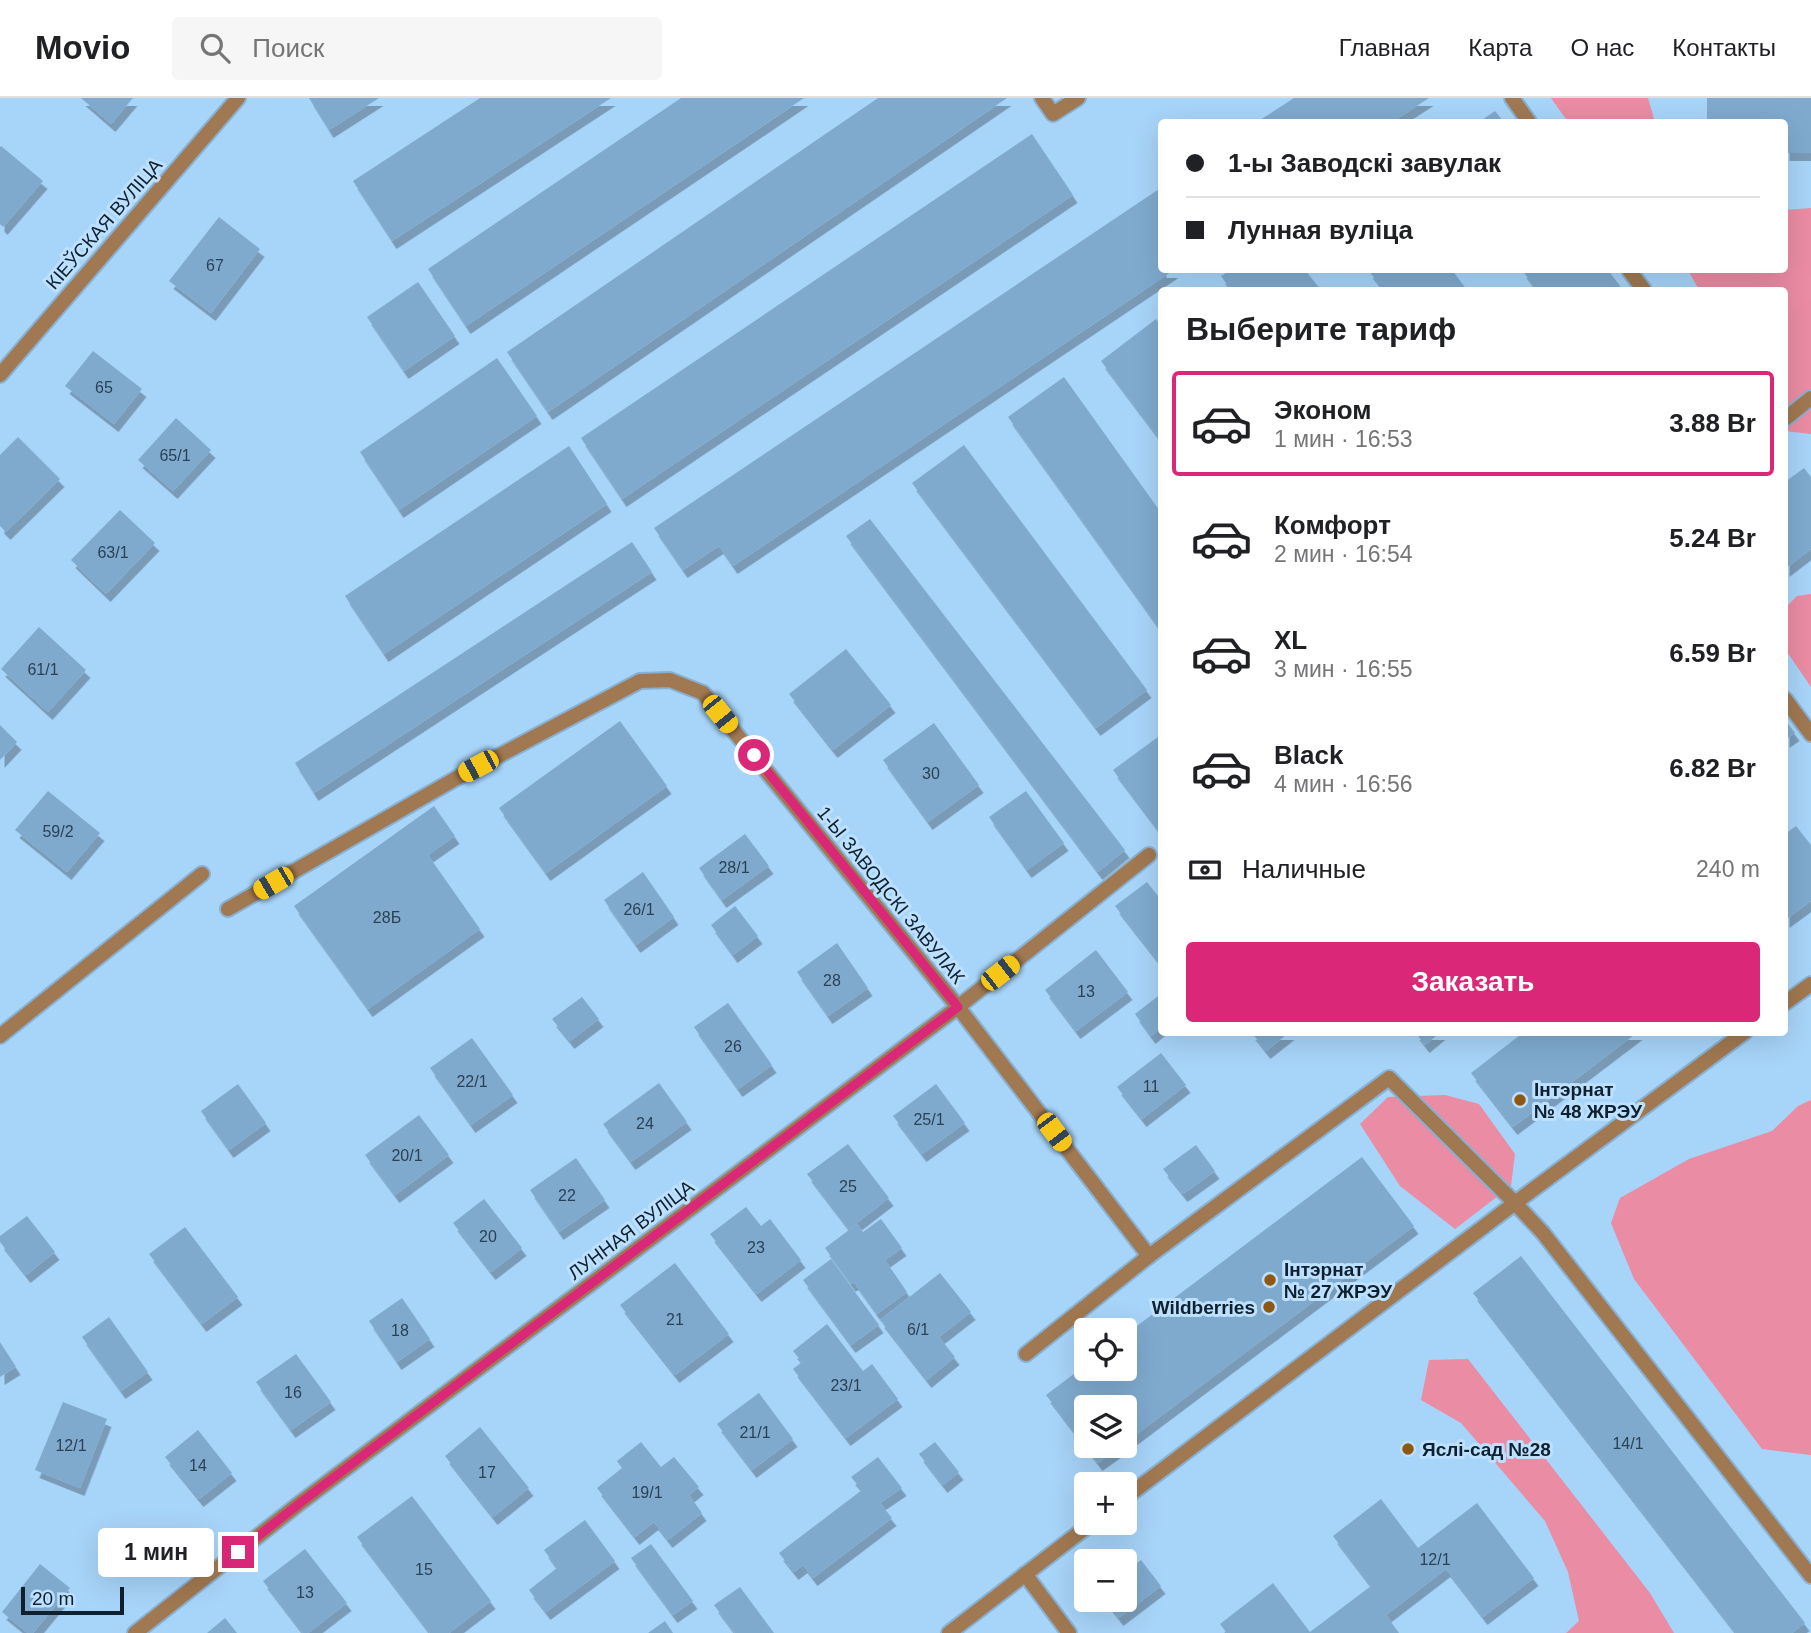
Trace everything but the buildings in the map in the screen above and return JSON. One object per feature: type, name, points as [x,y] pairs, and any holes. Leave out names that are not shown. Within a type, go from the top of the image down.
[{"type":"street","name":"КІЕЎСКАЯ ВУЛІЦА","points":[[0,375],[238,98]]},
{"type":"street","points":[[1042,98],[1054,114],[1078,98]]},
{"type":"street","points":[[1512,98],[1527,119]]},
{"type":"street","points":[[1788,417],[1811,398]]},
{"type":"street","name":"1-Ы ЗАВОДСКІ ЗАВУЛАК","points":[[228,909],[455,779],[640,681],[670,680],[703,693],[958,1007],[1149,1256]]},
{"type":"street","points":[[1788,703],[1811,734]]},
{"type":"street","name":"ЛУННАЯ ВУЛІЦА","points":[[135,1633],[300,1503],[958,1007],[1149,855]]},
{"type":"street","points":[[0,1036],[202,874]]},
{"type":"street","points":[[1788,1001],[1811,984]]},
{"type":"street","points":[[1137,1489],[1740,1036]]},
{"type":"street","points":[[1026,1354],[1149,1256],[1389,1078],[1542,1233],[1811,1576]]},
{"type":"street","points":[[949,1633],[1076,1535]]},
{"type":"street","points":[[1025,1574],[1069,1633]]},
{"type":"shaded area","points":[[1551,98],[1648,98],[1654,119],[1566,119]]},
{"type":"shaded area","points":[[1811,208],[1811,434],[1788,431],[1788,287],[1697,287],[1690,273],[1788,273],[1788,210]]},
{"type":"shaded area","points":[[1811,594],[1811,687],[1788,653],[1788,605],[1797,596]]},
{"type":"shaded area","points":[[1445,1095],[1479,1104],[1515,1154],[1511,1186],[1455,1229],[1400,1186],[1360,1124],[1388,1097]]},
{"type":"shaded area","points":[[1811,1100],[1811,1455],[1762,1449],[1634,1279],[1611,1223],[1620,1198],[1689,1159],[1772,1131],[1798,1106]]},
{"type":"shaded area","points":[[1468,1359],[1650,1593],[1674,1633],[1566,1633],[1579,1621],[1568,1572],[1545,1521],[1461,1423],[1421,1400],[1429,1360]]},
{"type":"place","name":"Інтэрнат № 48 ЖРЭУ","points":[[1520,1100]]},
{"type":"place","name":"Інтэрнат № 27 ЖРЭУ","points":[[1270,1280]]},
{"type":"place","name":"Wildberries","points":[[1269,1307]]},
{"type":"place","name":"Яслі-сад №28","points":[[1408,1449]]},
{"type":"route","points":[[238,1552],[958,1007],[754,755]]}]
